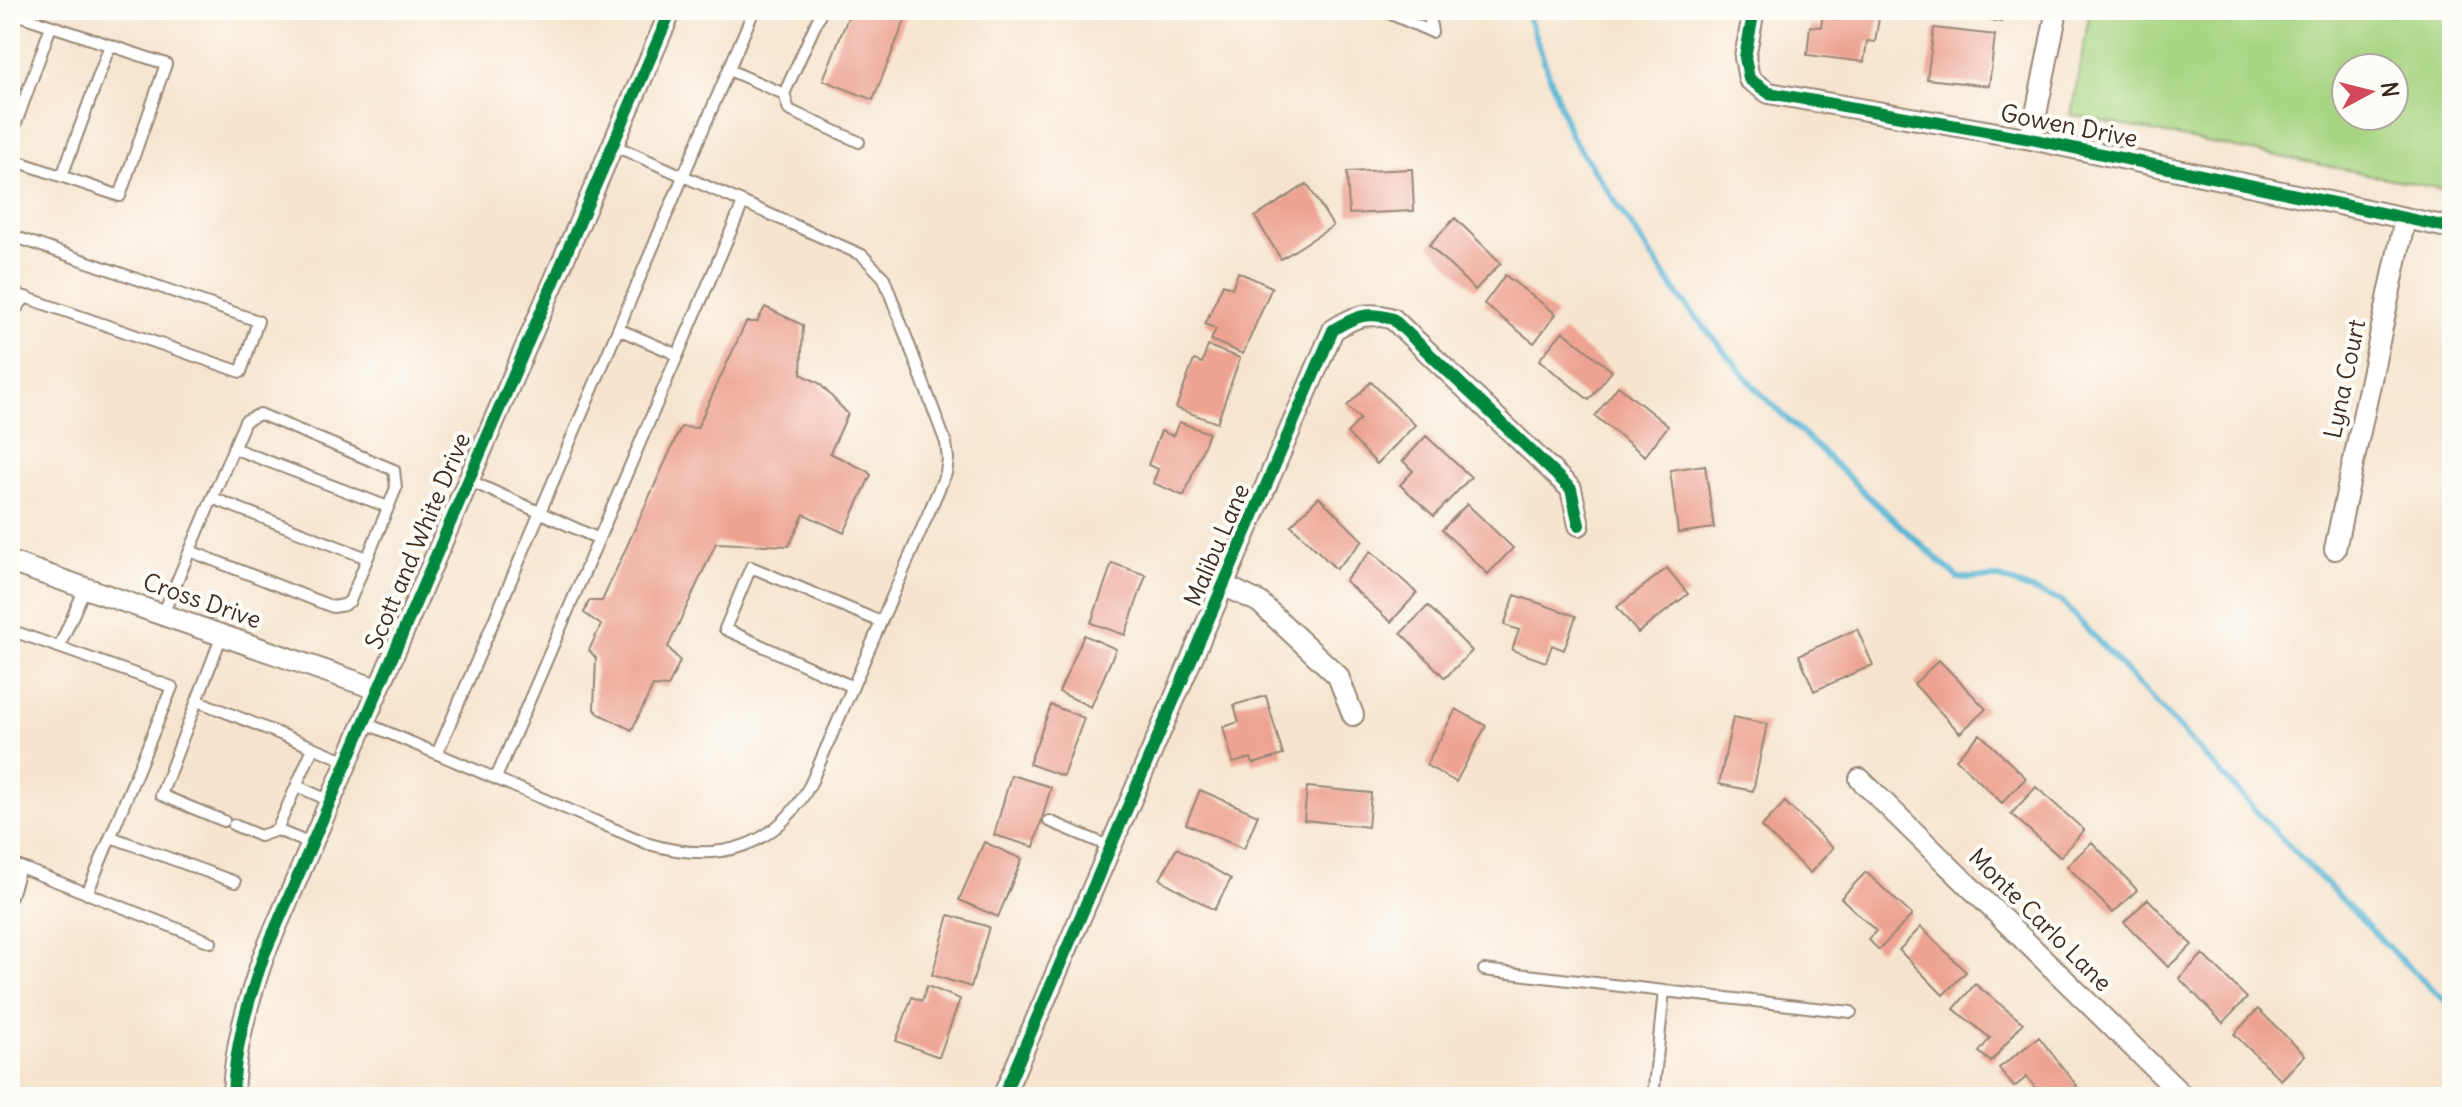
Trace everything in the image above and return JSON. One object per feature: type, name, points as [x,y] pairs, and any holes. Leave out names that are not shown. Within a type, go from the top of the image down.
[{"type":"street","name":"Scott and White Drive","points":[[233,1097],[234,1064],[244,1014],[264,955],[671,10]]},
{"type":"street","name":"Gowen Drive","points":[[1754,10],[1745,57],[1749,79],[1769,93],[2031,139],[2452,228]]},
{"type":"street","points":[[2031,139],[2057,10]]},
{"type":"street","name":"Lyna Court","points":[[2335,549],[2405,219]]},
{"type":"street","name":"Malibu Lane","points":[[1003,1097],[1333,330],[1356,316],[1376,313],[1393,319],[1571,489],[1579,525]]},
{"type":"street","name":"Cross Drive","points":[[10,562],[377,689]]},
{"type":"street","points":[[1223,585],[1259,602],[1338,676],[1353,715]]},
{"type":"street","name":"Monte Carlo Lane","points":[[1860,779],[2184,1097]]},
{"type":"lane","points":[[437,754],[754,10]]},
{"type":"lane","points":[[822,10],[784,94],[789,110],[859,142]]},
{"type":"lane","points":[[1382,10],[1432,32],[1428,10]]},
{"type":"lane","points":[[10,12],[166,64],[120,196],[10,159]]},
{"type":"lane","points":[[10,140],[51,26]]},
{"type":"lane","points":[[62,176],[110,45]]},
{"type":"lane","points":[[729,70],[784,94]]},
{"type":"lane","points":[[363,722],[659,847],[690,853],[735,849],[762,839],[782,824],[799,805],[946,473],[946,443],[884,278],[873,265],[862,255],[613,145]]},
{"type":"lane","points":[[496,778],[743,203]]},
{"type":"lane","points":[[10,235],[258,321],[241,372],[10,292]]},
{"type":"lane","points":[[10,316],[26,297]]},
{"type":"lane","points":[[618,329],[678,355]]},
{"type":"lane","points":[[163,614],[245,421],[260,414],[394,470],[396,488],[350,601],[344,605],[333,607],[190,551]]},
{"type":"lane","points":[[233,448],[388,507]]},
{"type":"lane","points":[[468,480],[599,539]]},
{"type":"lane","points":[[212,498],[367,558]]},
{"type":"lane","points":[[853,687],[725,629],[751,567],[881,622]]},
{"type":"lane","points":[[59,647],[85,588]]},
{"type":"lane","points":[[10,630],[172,687],[87,894]]},
{"type":"lane","points":[[222,635],[161,795],[260,836],[277,830],[311,844]]},
{"type":"lane","points":[[198,701],[347,761]]},
{"type":"lane","points":[[277,830],[313,748]]},
{"type":"lane","points":[[297,786],[330,801]]},
{"type":"lane","points":[[1049,821],[1111,847]]},
{"type":"lane","points":[[111,837],[235,882]]},
{"type":"lane","points":[[10,899],[15,866],[211,942]]},
{"type":"lane","points":[[1484,970],[1851,1012]]},
{"type":"lane","points":[[1653,1097],[1664,991]]},
{"type":"green space","points":[[2090,10],[2452,10],[2452,191],[2071,115]]},
{"type":"building","points":[[851,10],[909,10],[873,100],[823,80]]},
{"type":"building","points":[[1949,10],[2003,10],[2001,22]]},
{"type":"building","points":[[1823,11],[1879,18],[1875,42],[1867,41],[1864,62],[1807,55],[1810,26],[1821,27]]},
{"type":"building","points":[[1934,28],[1995,35],[1989,86],[1927,79]]},
{"type":"building","points":[[1412,169],[1414,211],[1349,214],[1347,172]]},
{"type":"building","points":[[1307,184],[1333,226],[1281,259],[1255,217]]},
{"type":"building","points":[[1455,218],[1501,263],[1475,290],[1429,245]]},
{"type":"building","points":[[1238,272],[1272,287],[1243,354],[1211,340],[1216,329],[1205,324],[1223,284],[1232,288]]},
{"type":"building","points":[[1505,275],[1556,314],[1534,343],[1484,304]]},
{"type":"building","points":[[765,307],[803,325],[801,374],[819,383],[848,414],[830,453],[871,475],[844,533],[804,514],[789,546],[716,543],[668,647],[680,661],[668,687],[653,686],[632,730],[594,709],[596,658],[589,650],[601,625],[584,613],[589,601],[602,601],[681,427],[697,428],[746,322],[757,322]]},
{"type":"building","points":[[1563,331],[1612,371],[1589,400],[1539,360]]},
{"type":"building","points":[[1208,346],[1240,358],[1217,423],[1176,408],[1194,360],[1202,363]]},
{"type":"building","points":[[1371,382],[1415,425],[1377,464],[1347,433],[1360,419],[1347,406]]},
{"type":"building","points":[[1618,386],[1668,426],[1645,456],[1595,416]]},
{"type":"building","points":[[1179,422],[1209,433],[1184,496],[1153,483],[1158,469],[1148,465],[1161,431],[1173,436]]},
{"type":"building","points":[[1426,436],[1471,477],[1434,516],[1400,485],[1413,471],[1403,461]]},
{"type":"building","points":[[1705,465],[1714,528],[1678,533],[1670,470]]},
{"type":"building","points":[[1319,497],[1363,541],[1336,569],[1291,525]]},
{"type":"building","points":[[1467,504],[1513,548],[1488,574],[1442,530]]},
{"type":"building","points":[[1371,551],[1417,593],[1391,622],[1345,581]]},
{"type":"building","points":[[1112,563],[1146,575],[1125,635],[1091,623]]},
{"type":"building","points":[[1667,568],[1688,594],[1638,633],[1617,607]]},
{"type":"building","points":[[1515,595],[1576,616],[1564,650],[1552,645],[1546,662],[1512,650],[1519,630],[1504,625]]},
{"type":"building","points":[[1428,606],[1472,651],[1445,678],[1401,633]]},
{"type":"building","points":[[1857,629],[1873,665],[1814,691],[1799,655]]},
{"type":"building","points":[[1084,635],[1116,649],[1091,707],[1059,692]]},
{"type":"building","points":[[1939,660],[1986,709],[1960,733],[1914,684]]},
{"type":"building","points":[[1266,696],[1283,755],[1253,764],[1251,758],[1233,763],[1223,727],[1239,722],[1234,705]]},
{"type":"building","points":[[1051,705],[1084,718],[1063,776],[1029,764]]},
{"type":"building","points":[[1456,709],[1486,726],[1456,782],[1426,765]]},
{"type":"building","points":[[1733,717],[1767,724],[1753,791],[1719,784]]},
{"type":"building","points":[[1980,734],[2026,778],[2002,803],[1956,759]]},
{"type":"building","points":[[1011,775],[1051,787],[1034,847],[994,835]]},
{"type":"building","points":[[1307,787],[1371,793],[1368,827],[1304,820]]},
{"type":"building","points":[[2036,787],[2084,830],[2060,857],[2011,814]]},
{"type":"building","points":[[1200,790],[1258,815],[1244,849],[1186,824]]},
{"type":"building","points":[[1785,802],[1833,848],[1810,873],[1761,827]]},
{"type":"building","points":[[984,842],[1022,859],[998,917],[959,900]]},
{"type":"building","points":[[2092,842],[2137,890],[2113,913],[2067,866]]},
{"type":"building","points":[[1177,848],[1231,879],[1214,910],[1160,879]]},
{"type":"building","points":[[1866,872],[1912,915],[1879,950],[1868,939],[1876,931],[1841,898]]},
{"type":"building","points":[[2148,899],[2192,945],[2168,967],[2124,922]]},
{"type":"building","points":[[949,915],[989,927],[971,987],[932,975]]},
{"type":"building","points":[[1921,927],[1966,972],[1943,995],[1899,950]]},
{"type":"building","points":[[2203,954],[2247,998],[2223,1023],[2179,978]]},
{"type":"building","points":[[1975,984],[2023,1023],[1991,1062],[1979,1052],[1990,1038],[1954,1009]]},
{"type":"building","points":[[927,986],[960,999],[939,1057],[896,1041],[912,997],[922,1001]]},
{"type":"building","points":[[2258,1009],[2305,1055],[2281,1080],[2234,1034]]},
{"type":"building","points":[[2039,1037],[2077,1086],[2064,1097],[2042,1097],[2027,1077],[2014,1087],[1999,1068]]},
{"type":"waterway","points":[[1526,10],[1571,136],[1680,298],[1755,388],[1958,578],[2000,578],[2061,601],[2268,824],[2400,959],[2452,1007]]},
{"type":"cycle path","points":[[233,1097],[239,1042],[264,955],[671,10]]},
{"type":"cycle path","points":[[1754,10],[1745,57],[1749,79],[1769,93],[2031,139],[2452,228]]},
{"type":"cycle path","points":[[1003,1097],[1333,330],[1362,316],[1393,319],[1571,489],[1579,525]]}]
